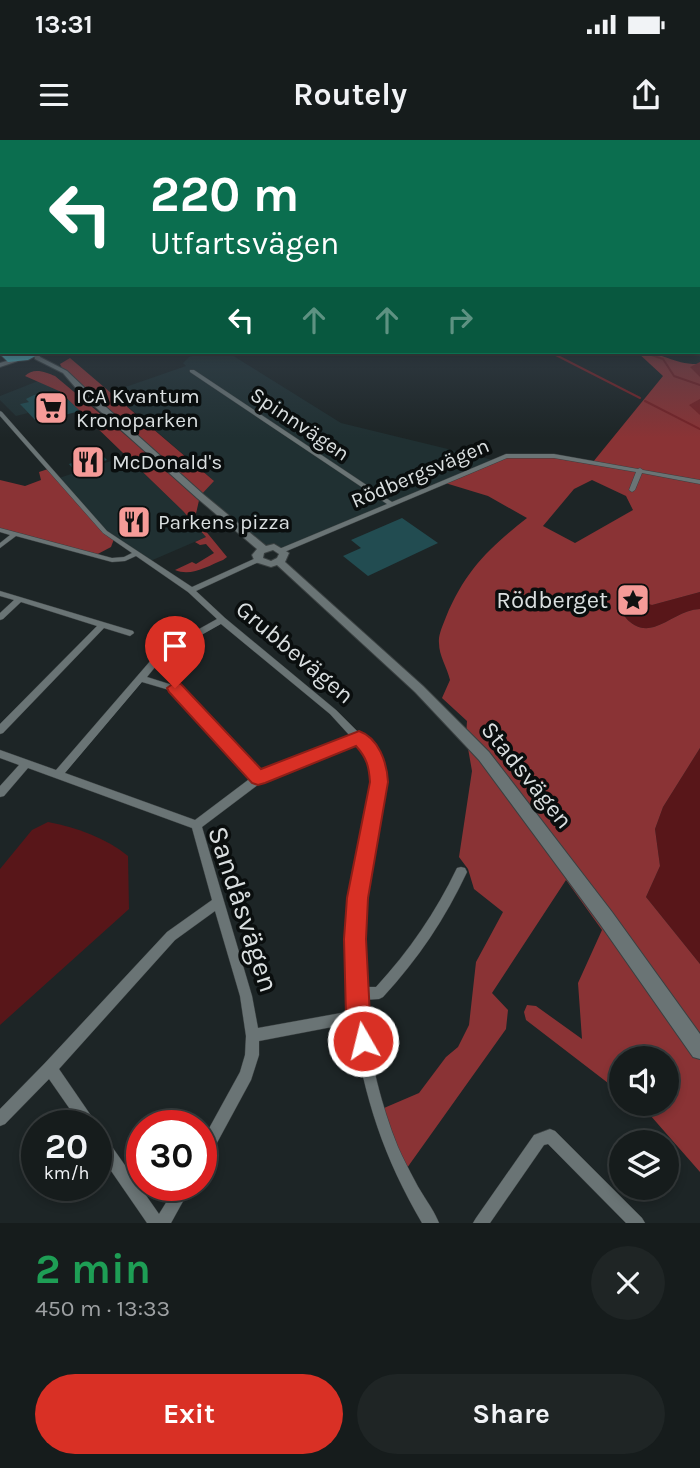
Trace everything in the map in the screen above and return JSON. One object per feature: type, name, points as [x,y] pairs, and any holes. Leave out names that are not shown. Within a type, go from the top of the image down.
[{"type":"highway","points":[[4,357],[18,360],[34,354]]},
{"type":"main road","points":[[38,354],[45,362],[71,376],[84,392],[263,549]]},
{"type":"main road","points":[[18,360],[45,362]]},
{"type":"main road","points":[[274,547],[281,556],[268,564],[259,560],[257,555],[263,549],[274,547]]},
{"type":"main road","name":"Stadsvägen","points":[[281,556],[412,682],[484,757],[606,918],[700,1050]]},
{"type":"street","name":"Spinnvägen","points":[[192,371],[391,504]]},
{"type":"street","name":"Grubbevägen","points":[[0,413],[97,525],[135,554],[191,590],[222,620],[333,712],[369,748],[378,766],[379,782],[357,898],[355,939],[358,1016],[372,1092],[386,1142],[412,1195],[431,1223]]},
{"type":"street","name":"Rödbergsvägen","points":[[281,556],[391,504],[506,456],[554,456],[700,482]]},
{"type":"street","points":[[632,490],[640,470]]},
{"type":"street","points":[[0,530],[106,559],[121,560],[135,554]]},
{"type":"street","points":[[0,546],[15,534]]},
{"type":"street","points":[[191,590],[259,560]]},
{"type":"street","points":[[0,593],[130,633]]},
{"type":"street","points":[[0,617],[20,599]]},
{"type":"street","points":[[58,775],[168,649],[222,620]]},
{"type":"street","points":[[0,730],[103,624]]},
{"type":"street","points":[[141,678],[179,690],[258,778]]},
{"type":"street","points":[[196,825],[258,778],[359,738]]},
{"type":"street","name":"Sandåsvägen","points":[[0,754],[196,825],[246,996],[253,1036],[252,1055],[246,1075],[217,1128]]},
{"type":"street","points":[[0,793],[26,764]]},
{"type":"street","points":[[358,994],[379,993],[414,956],[441,914],[461,872]]},
{"type":"street","points":[[0,1119],[171,936],[219,902]]},
{"type":"street","points":[[253,1036],[358,1016]]},
{"type":"street","points":[[50,1068],[79,1110]]},
{"type":"street","points":[[481,1223],[539,1140],[550,1136],[637,1223]]},
{"type":"street","points":[[112,1159],[156,1223]]},
{"type":"street","points":[[162,1223],[175,1201]]},
{"type":"shaded area","points":[[198,354],[230,354],[341,423],[493,460],[282,551],[263,549],[200,496],[213,480],[111,392],[186,366],[183,363]]},
{"type":"shaded area","points":[[639,354],[655,354],[683,363],[700,364],[700,592],[652,605],[632,590],[625,589],[617,596],[628,620],[634,625],[646,628],[700,609],[700,748],[663,807],[655,829],[660,866],[646,897],[700,964],[700,1172],[679,1148],[679,1130],[663,1130],[651,1116],[679,1116],[679,1046],[609,1046],[609,1084],[526,1020],[524,1012],[527,1005],[536,1006],[582,1039],[578,983],[602,930],[566,880],[492,993],[508,1010],[506,1029],[402,1175],[377,1111],[419,1093],[446,1057],[458,1047],[469,1025],[476,962],[503,912],[474,889],[468,869],[459,857],[472,771],[466,737],[467,721],[442,698],[450,680],[440,652],[439,637],[453,601],[470,573],[490,550],[527,518],[488,496],[442,482],[493,460],[525,454],[593,462],[663,376]],"holes":[[[592,480],[626,496],[633,510],[575,543],[543,526],[574,489]]]},
{"type":"shaded area","points":[[70,358],[214,481],[200,496],[195,518],[227,557],[193,571],[175,570],[192,562],[196,564],[214,553],[206,544],[195,542],[206,537],[183,511],[59,391],[25,376],[36,371],[55,376],[183,483],[62,368],[60,364]]},
{"type":"shaded area","points":[[38,381],[59,391],[34,395],[29,402],[21,404],[28,413],[16,416],[0,400],[0,396]]},
{"type":"shaded area","points":[[126,456],[206,537],[148,562],[114,539],[56,479]]},
{"type":"shaded area","points":[[48,469],[114,539],[111,547],[94,556],[0,529],[0,480],[25,486],[41,480],[39,472]]},
{"type":"shaded area","points":[[625,589],[640,594],[652,605],[700,592],[700,609],[654,627],[640,627],[628,620],[618,603],[617,596]]},
{"type":"shaded area","points":[[700,748],[700,964],[646,897],[660,866],[655,829],[663,807]]},
{"type":"shaded area","points":[[48,822],[90,834],[128,856],[129,909],[0,1025],[0,869],[32,830]]},
{"type":"building","name":"ICA Kvantum Kronoparken","points":[[59,391],[80,411],[37,422],[20,404],[29,402],[26,399],[34,395]]},
{"type":"building","name":"McDonald's","points":[[101,454],[107,460],[74,470],[69,464]]},
{"type":"building","points":[[402,518],[438,543],[368,576],[343,556],[361,548],[351,540]]},
{"type":"waterway","points":[[554,354],[640,398]]},
{"type":"waterway","points":[[649,354],[663,359],[674,376],[700,385]]},
{"type":"waterway","points":[[700,364],[694,367],[700,375]]},
{"type":"waterway","points":[[645,401],[700,429]]},
{"type":"waterway","points":[[700,402],[693,405],[700,412]]},
{"type":"place","name":"ICA Kvantum Kronoparken","points":[[51,408]]},
{"type":"place","name":"McDonald's","points":[[88,462]]},
{"type":"place","name":"Parkens pizza","points":[[134,522]]},
{"type":"place","name":"Rödberget","points":[[633,600]]},
{"type":"route","points":[[175,688],[258,778],[359,738],[369,748],[378,766],[379,782],[357,898],[355,939],[358,1016],[363,1041]]}]
